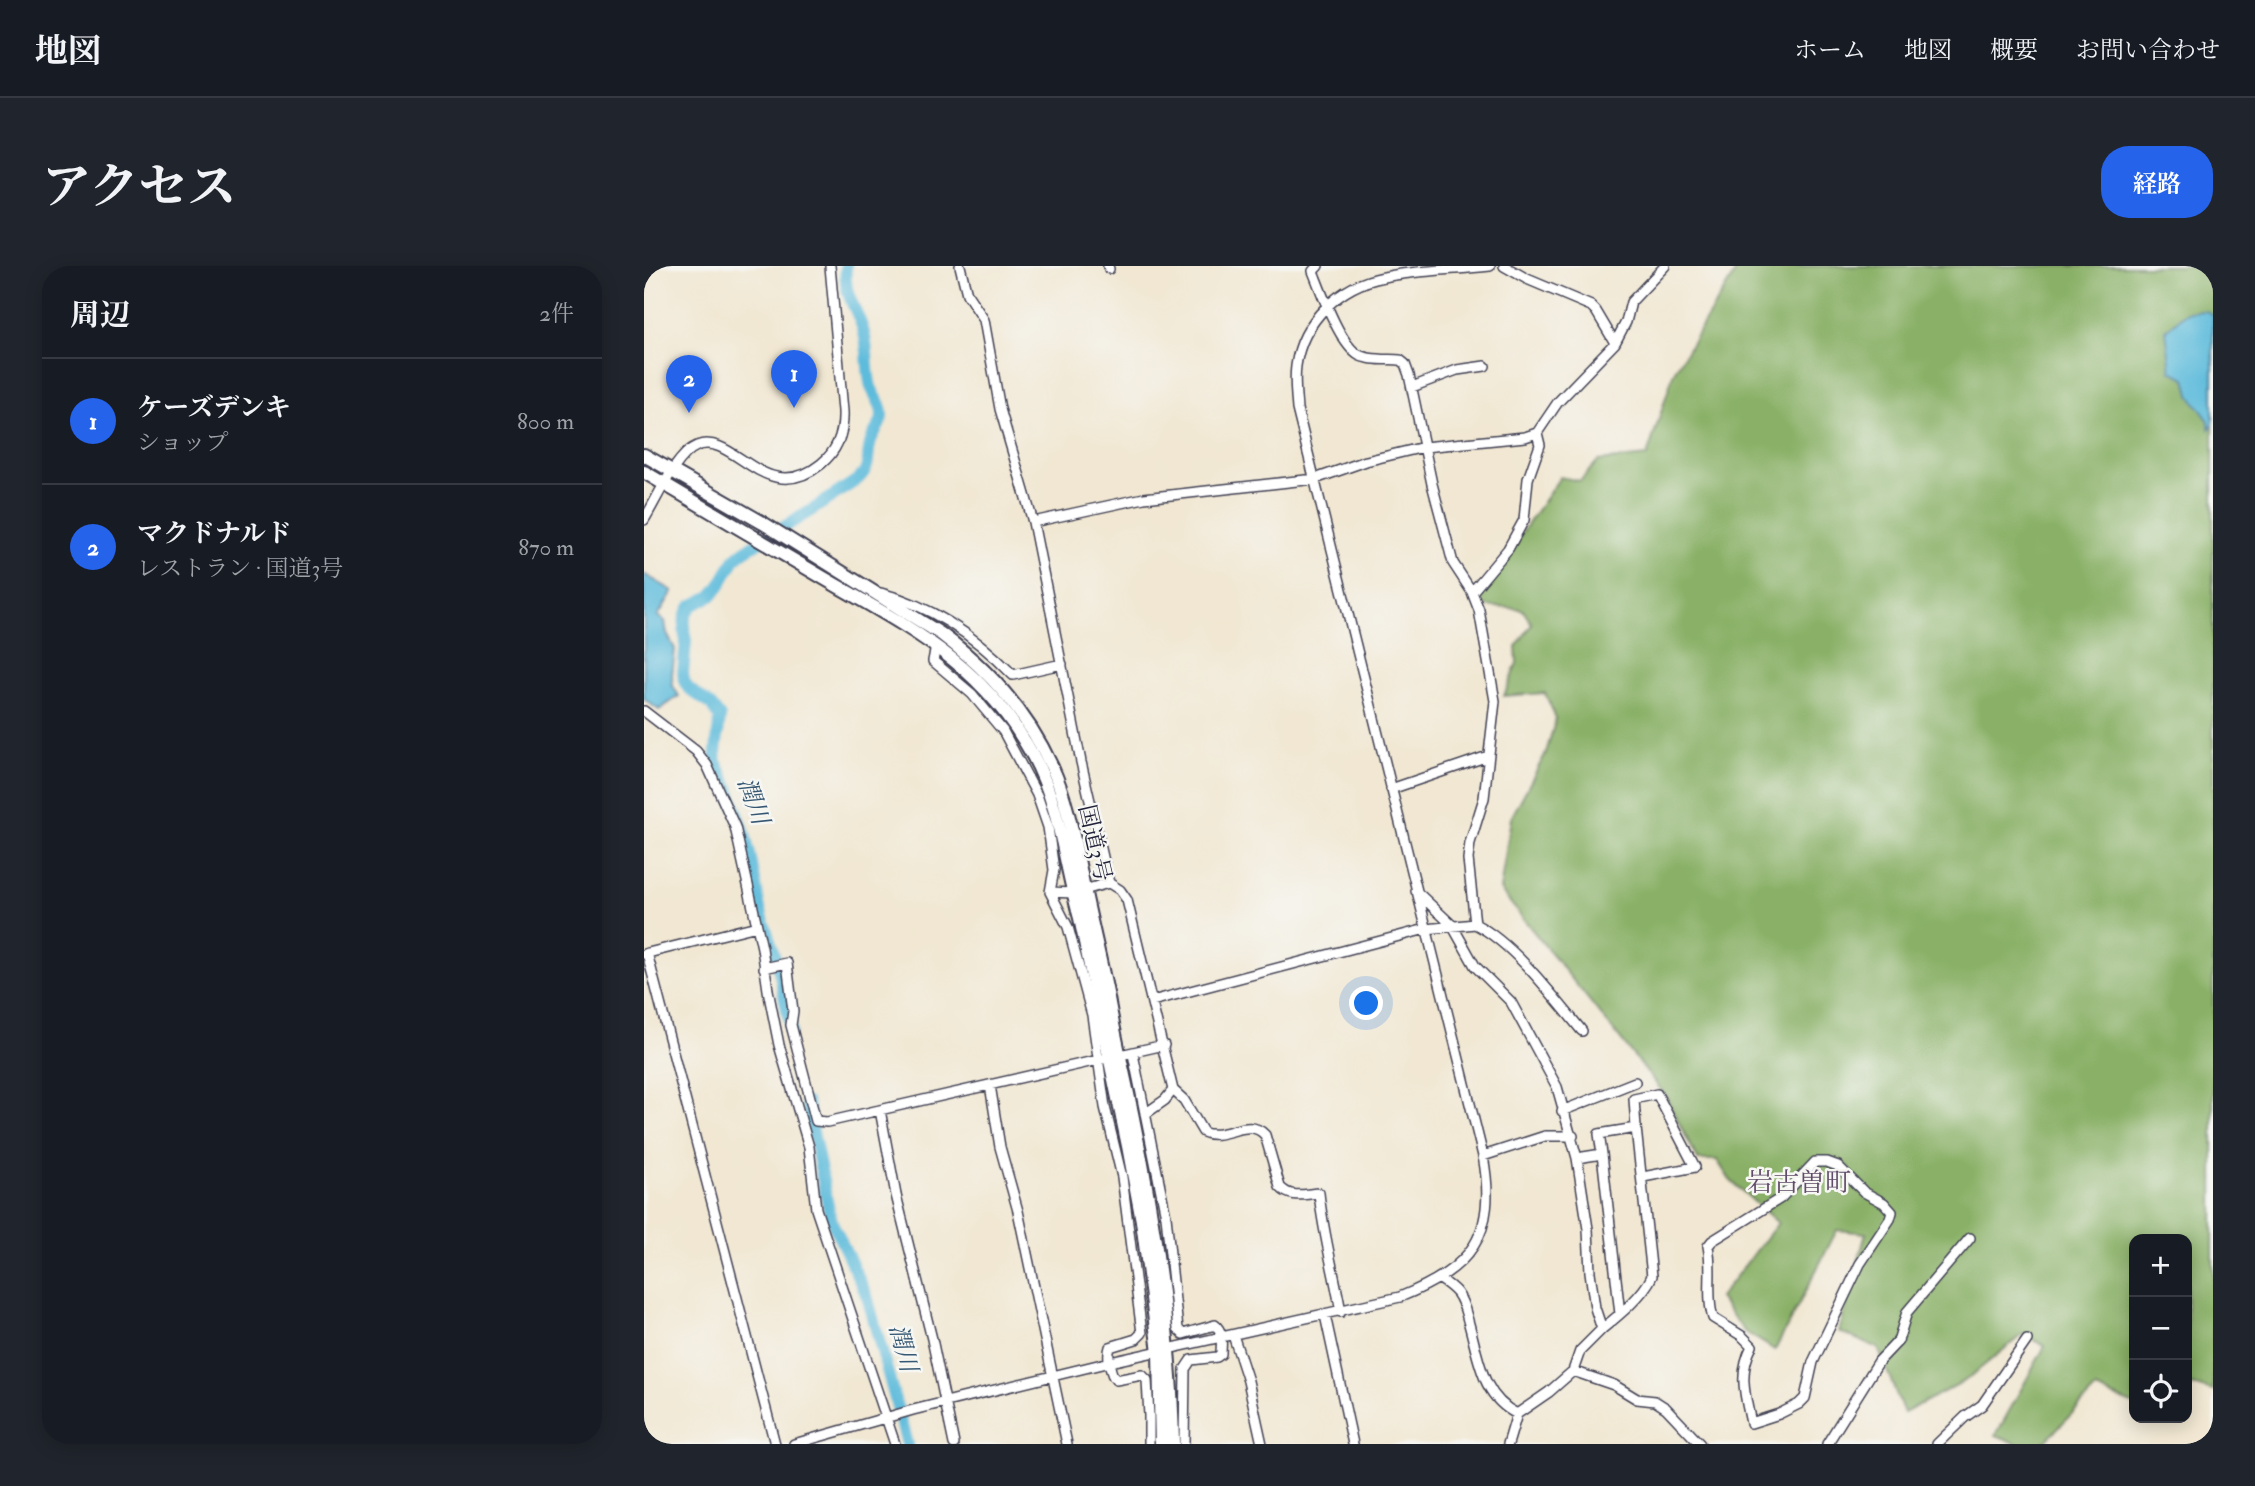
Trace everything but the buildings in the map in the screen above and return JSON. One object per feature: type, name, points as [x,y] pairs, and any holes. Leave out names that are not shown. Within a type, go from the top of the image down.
[{"type":"highway","name":"国道3号","points":[[644,455],[763,523],[933,628],[965,651],[996,681],[1019,710],[1053,769],[1069,820],[1079,891],[1110,1059],[1145,1180],[1173,1444]]},
{"type":"highway","name":"国道3号","points":[[644,472],[902,624],[956,660],[1001,705],[1033,756],[1048,790],[1079,891]]},
{"type":"highway","name":"国道3号","points":[[1161,1444],[1164,1351]]},
{"type":"street","points":[[644,520],[687,452],[700,444],[722,447],[757,471],[776,477],[804,473],[818,466],[831,454],[844,422],[830,266]]},
{"type":"street","points":[[960,266],[967,294],[984,320],[1000,409],[1033,522],[1109,883],[1120,890],[1127,900],[1173,1090],[1184,1100],[1203,1132],[1216,1135],[1255,1127],[1260,1130],[1265,1135],[1280,1187],[1286,1193],[1319,1193],[1340,1312]]},
{"type":"street","points":[[1318,266],[1313,271],[1326,305],[1356,354],[1400,360],[1405,364],[1453,563],[1472,592],[1479,610],[1495,701],[1484,798],[1470,843],[1468,859],[1475,924]]},
{"type":"street","points":[[794,1444],[913,1410],[1110,1362],[1400,1297],[1440,1279],[1464,1259],[1482,1228],[1488,1182],[1297,409],[1296,368],[1298,352],[1305,337],[1326,305],[1344,292],[1383,277],[1490,266]]},
{"type":"street","points":[[1504,266],[1594,308],[1615,342]]},
{"type":"street","points":[[1033,522],[1144,498],[1315,479],[1366,461],[1424,447],[1525,437],[1536,433],[1558,402],[1615,342],[1626,322],[1631,302],[1665,266]]},
{"type":"street","points":[[1412,387],[1457,370],[1485,366]]},
{"type":"street","points":[[1472,592],[1508,549],[1524,520],[1528,479],[1540,445],[1536,433]]},
{"type":"street","points":[[871,591],[896,597],[946,620],[985,648],[1013,675],[1062,664]]},
{"type":"street","points":[[936,646],[933,661],[972,694],[992,716],[1020,760],[1037,795],[1053,853],[1053,883],[1050,892],[1068,927],[1092,1015],[1110,1059],[1105,1107],[1122,1177],[1142,1333],[1136,1339],[1110,1347],[1108,1351],[1112,1376],[1116,1380],[1142,1375],[1147,1380],[1149,1444]]},
{"type":"street","points":[[644,711],[696,751],[707,765],[735,827],[766,968],[779,1045],[809,1147],[816,1209],[895,1444]]},
{"type":"street","points":[[1391,789],[1488,756]]},
{"type":"street","points":[[1050,892],[1079,891],[1109,883]]},
{"type":"street","points":[[1416,891],[1452,925],[1475,966],[1511,1002],[1557,1087],[1562,1111],[1573,1136],[1588,1229],[1595,1308],[1602,1329]]},
{"type":"street","points":[[1152,1001],[1426,929],[1475,924],[1490,932],[1529,970],[1582,1031]]},
{"type":"street","points":[[757,926],[646,954],[775,1444]]},
{"type":"street","points":[[766,968],[787,963],[793,1011],[791,1025],[816,1121],[827,1122],[1164,1045]]},
{"type":"street","points":[[1133,1054],[1166,1216],[1178,1329],[1183,1334],[1216,1325],[1222,1337],[1221,1354],[1217,1357],[1191,1360],[1185,1369],[1184,1444]]},
{"type":"street","points":[[1562,1111],[1635,1082]]},
{"type":"street","points":[[990,1086],[1000,1147],[1018,1211],[1067,1444]]},
{"type":"street","points":[[1145,1114],[1165,1100],[1173,1090]]},
{"type":"street","points":[[1508,1444],[1517,1414],[1573,1371],[1580,1351],[1619,1314],[1652,1276],[1634,1099],[1657,1094],[1695,1167],[1643,1177]]},
{"type":"street","points":[[880,1110],[904,1231],[932,1339],[954,1444]]},
{"type":"street","points":[[1619,1314],[1599,1134],[1636,1128]]},
{"type":"street","points":[[1483,1156],[1545,1136],[1573,1136]]},
{"type":"street","points":[[1577,1158],[1602,1154]]},
{"type":"street","points":[[1827,1162],[1838,1167],[1864,1192],[1884,1203],[1892,1212],[1860,1264],[1813,1362],[1805,1398],[1779,1414],[1751,1423],[1742,1385],[1752,1346],[1742,1336],[1713,1318],[1710,1307],[1711,1261],[1708,1246],[1782,1198],[1815,1163],[1827,1162]]},
{"type":"street","points":[[1827,1444],[1879,1361],[1898,1340],[1906,1312],[1970,1238]]},
{"type":"street","points":[[1440,1279],[1456,1291],[1463,1305],[1484,1377],[1494,1397],[1504,1408],[1517,1414]]},
{"type":"street","points":[[1325,1315],[1353,1444]]},
{"type":"street","points":[[1233,1335],[1248,1381],[1262,1444]]},
{"type":"street","points":[[1937,1444],[1982,1405],[2027,1340]]},
{"type":"street","points":[[1573,1371],[1614,1385],[1637,1399],[1655,1401],[1666,1408],[1700,1444]]},
{"type":"green space","points":[[1739,266],[2213,266],[2213,1391],[2192,1385],[2192,1234],[2129,1234],[2129,1403],[2096,1389],[2042,1444],[2018,1444],[1996,1435],[2045,1346],[2023,1334],[1966,1380],[1904,1413],[1878,1348],[1839,1332],[1866,1233],[1837,1230],[1775,1350],[1744,1331],[1719,1298],[1778,1223],[1730,1180],[1717,1160],[1698,1160],[1663,1092],[1500,890],[1511,818],[1546,753],[1556,718],[1545,693],[1504,696],[1517,663],[1516,647],[1532,624],[1522,609],[1483,606],[1478,593],[1560,477],[1580,481],[1598,461],[1647,456],[1674,372]]},
{"type":"water","points":[[2206,311],[2213,315],[2213,425],[2209,429],[2209,421],[2190,395],[2186,378],[2171,371],[2166,330],[2187,312]]},
{"type":"water","points":[[644,574],[673,591],[658,616],[665,621],[667,634],[675,649],[672,675],[673,686],[679,696],[659,710],[644,699]]},
{"type":"waterway","name":"潤川","points":[[791,1031],[780,974],[760,909],[744,831],[729,788],[715,760],[720,717],[711,705],[688,688],[684,681],[685,616],[691,606],[711,596],[735,559],[744,551],[812,510],[857,480],[865,471],[869,447],[882,413],[871,387],[866,339],[849,294],[846,266]]},
{"type":"waterway","name":"潤川","points":[[807,1103],[831,1220],[867,1296],[907,1444]]},
{"type":"place","name":"ケーズデンキ","points":[[794,408]]},
{"type":"place","name":"マクドナルド","points":[[689,413]]},
{"type":"district","name":"岩古曽町","points":[[1799,1183]]}]
